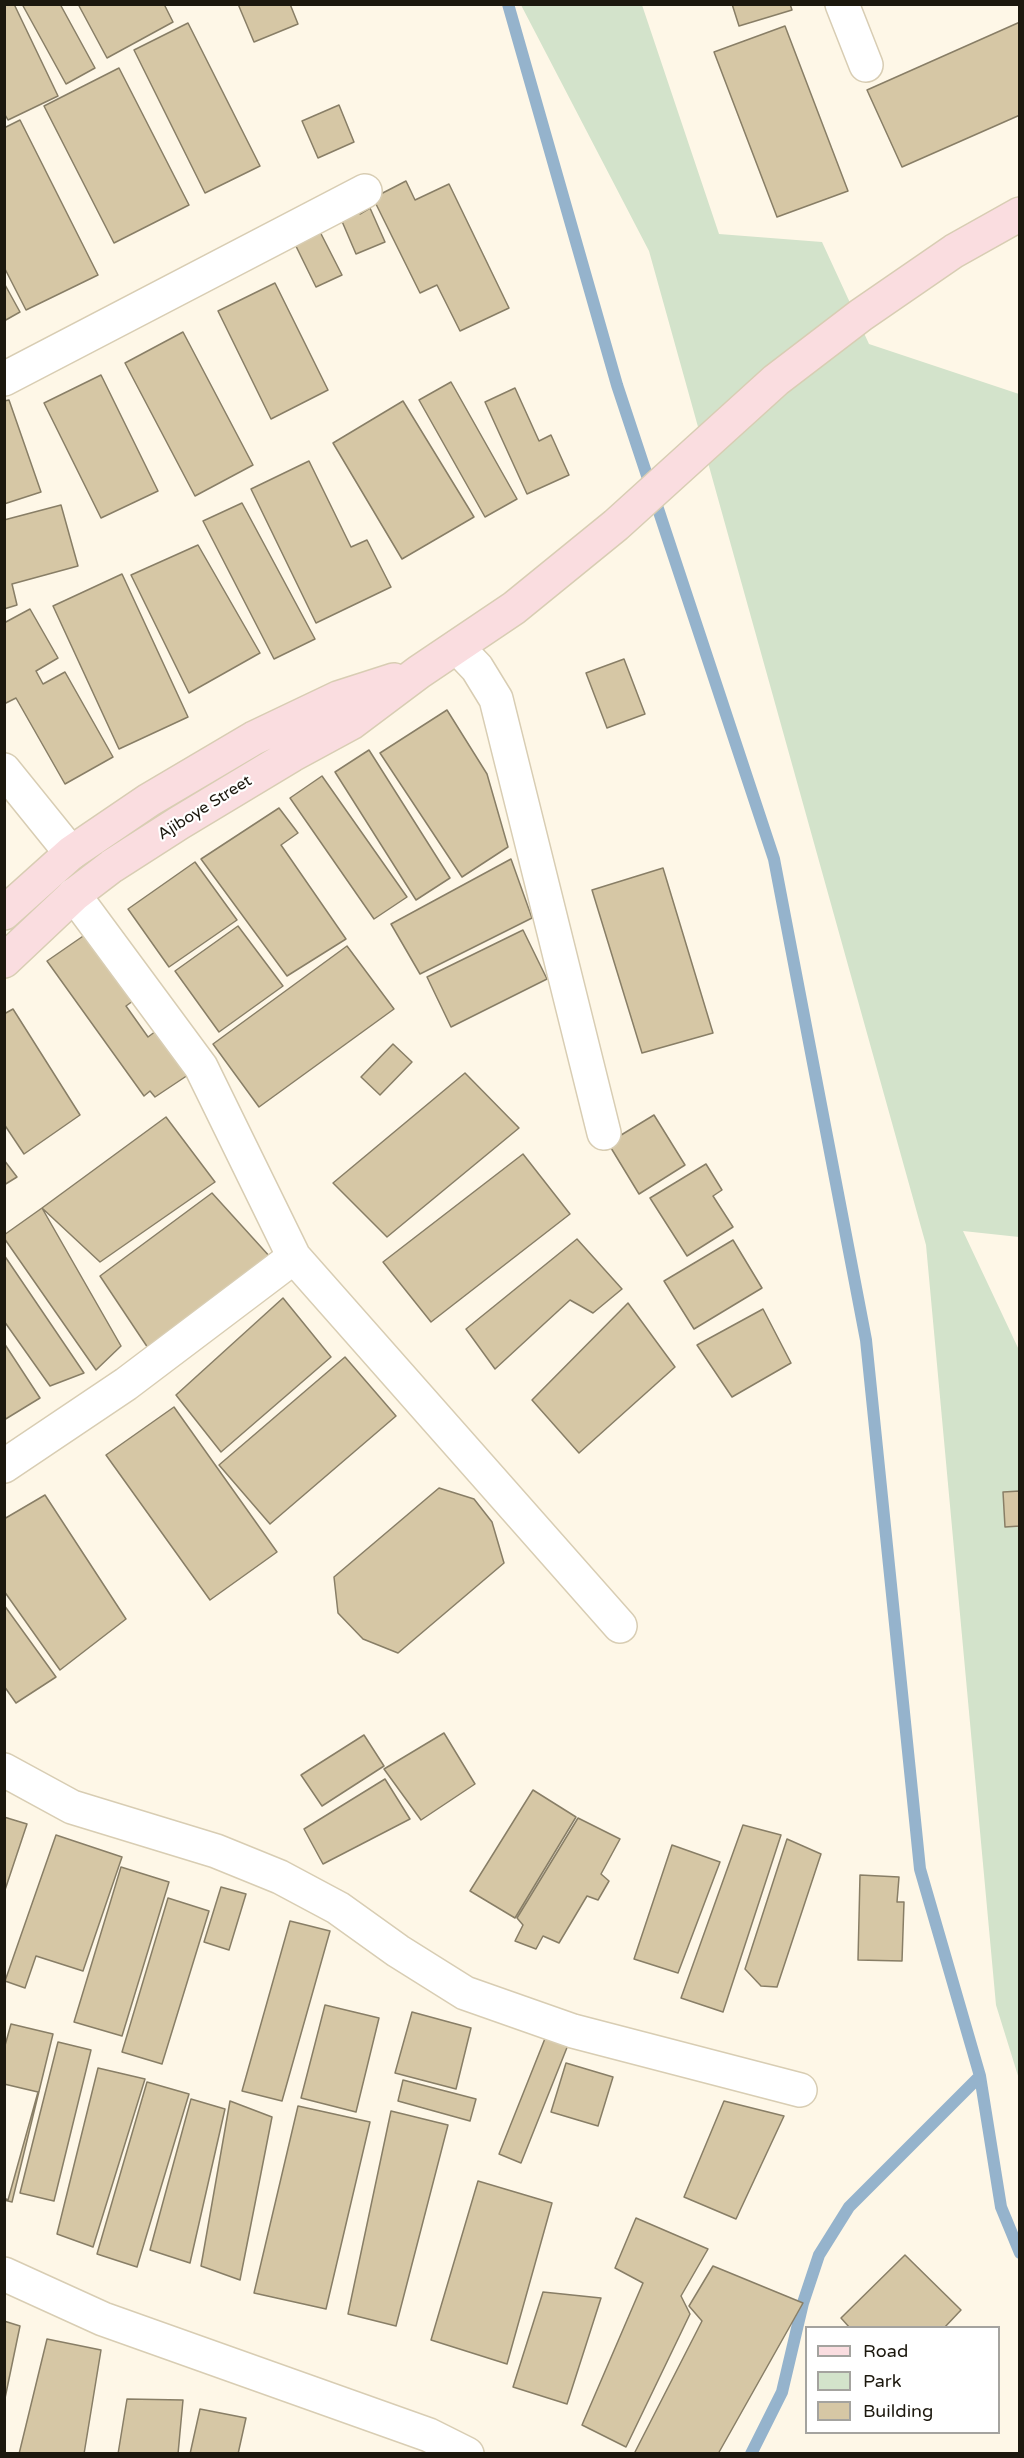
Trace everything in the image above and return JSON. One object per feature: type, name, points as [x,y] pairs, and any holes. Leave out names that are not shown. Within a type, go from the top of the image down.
[{"type":"street","points":[[842,4],[867,65]]},
{"type":"street","points":[[4,380],[365,191]]},
{"type":"street","name":"Ajiboye Street","points":[[4,961],[74,895],[112,866],[178,823],[292,755],[351,723],[419,672],[514,608],[616,525],[776,380],[861,315],[954,251],[1020,214]]},
{"type":"street","points":[[466,640],[477,668],[496,699],[604,1133]]},
{"type":"street","name":"Ajiboye Street","points":[[4,914],[71,853],[149,800],[254,738],[338,698],[419,672]]},
{"type":"street","points":[[4,770],[71,853]]},
{"type":"street","points":[[74,895],[201,1067],[294,1257],[620,1626]]},
{"type":"street","points":[[4,1466],[126,1384],[294,1257]]},
{"type":"street","points":[[4,1770],[72,1807],[216,1851],[280,1877],[338,1908],[398,1951],[465,1993],[573,2031],[800,2090]]},
{"type":"street","points":[[4,2274],[103,2319],[429,2435],[467,2454]]},
{"type":"green space","points":[[521,5],[642,5],[719,234],[822,242],[869,344],[1019,394],[1019,1237],[963,1231],[1019,1350],[1019,2079],[996,2005],[926,1245],[649,251]]},
{"type":"building","points":[[4,4],[14,4],[58,96],[8,120],[4,113]]},
{"type":"building","points":[[22,4],[60,4],[95,68],[66,84]]},
{"type":"building","points":[[78,4],[164,4],[173,22],[107,58]]},
{"type":"building","points":[[238,4],[290,4],[298,24],[254,42]]},
{"type":"building","points":[[732,4],[790,4],[792,10],[739,26]]},
{"type":"building","points":[[1020,22],[1020,115],[902,167],[867,90]]},
{"type":"building","points":[[188,23],[260,166],[205,193],[134,50]]},
{"type":"building","points":[[785,26],[848,191],[777,217],[714,52]]},
{"type":"building","points":[[119,68],[189,205],[114,243],[44,106]]},
{"type":"building","points":[[339,105],[354,142],[318,158],[302,121]]},
{"type":"building","points":[[20,120],[98,275],[26,310],[4,267],[4,128]]},
{"type":"building","points":[[406,181],[415,200],[449,184],[509,308],[460,331],[437,285],[420,293],[373,198]]},
{"type":"building","points":[[356,204],[360,214],[370,208],[385,242],[356,254],[338,212]]},
{"type":"building","points":[[315,222],[342,275],[316,287],[290,234]]},
{"type":"building","points":[[4,283],[20,312],[4,321]]},
{"type":"building","points":[[275,283],[328,390],[271,419],[218,311]]},
{"type":"building","points":[[183,332],[253,465],[195,496],[125,363]]},
{"type":"building","points":[[101,375],[158,491],[101,518],[44,403]]},
{"type":"building","points":[[451,382],[517,499],[485,517],[419,400]]},
{"type":"building","points":[[515,388],[539,441],[551,435],[569,475],[527,494],[485,402]]},
{"type":"building","points":[[9,400],[41,492],[4,504],[4,401]]},
{"type":"building","points":[[403,401],[474,517],[402,559],[333,443]]},
{"type":"building","points":[[309,461],[351,547],[367,540],[391,587],[316,623],[251,489]]},
{"type":"building","points":[[242,503],[315,639],[274,659],[203,521]]},
{"type":"building","points":[[61,505],[78,566],[12,584],[17,605],[4,609],[4,520]]},
{"type":"building","points":[[198,545],[260,653],[189,693],[131,575]]},
{"type":"building","points":[[122,574],[188,717],[119,749],[53,606]]},
{"type":"building","points":[[30,609],[58,658],[36,671],[43,684],[65,672],[113,757],[65,784],[16,698],[4,704],[4,623]]},
{"type":"building","points":[[624,659],[645,714],[607,728],[586,673]]},
{"type":"building","points":[[447,710],[487,774],[508,847],[462,877],[380,753]]},
{"type":"building","points":[[369,750],[450,878],[416,900],[335,772]]},
{"type":"building","points":[[322,776],[407,897],[374,919],[290,798]]},
{"type":"building","points":[[279,808],[298,833],[281,845],[346,939],[287,976],[201,859]]},
{"type":"building","points":[[511,859],[532,918],[420,974],[391,924]]},
{"type":"building","points":[[195,862],[237,920],[169,967],[128,909]]},
{"type":"building","points":[[663,868],[713,1033],[642,1053],[592,890]]},
{"type":"building","points":[[238,926],[283,986],[219,1032],[175,971]]},
{"type":"building","points":[[523,930],[547,979],[451,1027],[427,977]]},
{"type":"building","points":[[89,932],[137,998],[126,1006],[148,1037],[156,1031],[188,1075],[155,1097],[150,1091],[144,1096],[47,961]]},
{"type":"building","points":[[347,946],[394,1009],[259,1107],[213,1044]]},
{"type":"building","points":[[13,1009],[80,1115],[24,1154],[4,1124],[4,1014]]},
{"type":"building","points":[[393,1044],[412,1062],[380,1095],[361,1077]]},
{"type":"building","points":[[465,1073],[519,1128],[387,1237],[333,1183]]},
{"type":"building","points":[[654,1115],[685,1165],[639,1194],[608,1143]]},
{"type":"building","points":[[166,1117],[215,1182],[100,1262],[42,1208]]},
{"type":"building","points":[[523,1154],[570,1214],[431,1322],[383,1262]]},
{"type":"building","points":[[4,1160],[17,1177],[4,1185]]},
{"type":"building","points":[[706,1164],[722,1190],[713,1196],[733,1227],[687,1256],[650,1198]]},
{"type":"building","points":[[212,1193],[271,1258],[150,1351],[100,1276]]},
{"type":"building","points":[[42,1208],[121,1346],[96,1370],[4,1238],[4,1235]]},
{"type":"building","points":[[577,1239],[622,1289],[593,1313],[570,1300],[495,1369],[466,1329]]},
{"type":"building","points":[[733,1240],[762,1288],[694,1329],[664,1281]]},
{"type":"building","points":[[4,1255],[84,1373],[50,1386],[4,1321]]},
{"type":"building","points":[[283,1298],[331,1357],[221,1452],[176,1395]]},
{"type":"building","points":[[628,1303],[675,1367],[579,1453],[532,1400]]},
{"type":"building","points":[[763,1309],[791,1363],[732,1397],[697,1345]]},
{"type":"building","points":[[4,1343],[40,1398],[4,1420]]},
{"type":"building","points":[[345,1357],[396,1416],[270,1524],[219,1465]]},
{"type":"building","points":[[174,1407],[277,1552],[210,1600],[106,1455]]},
{"type":"building","points":[[439,1488],[474,1499],[492,1522],[504,1563],[398,1653],[363,1639],[338,1613],[334,1577]]},
{"type":"building","points":[[1020,1491],[1020,1526],[1005,1527],[1003,1492]]},
{"type":"building","points":[[45,1495],[126,1619],[60,1670],[4,1591],[4,1519]]},
{"type":"building","points":[[4,1605],[56,1677],[16,1703],[4,1686]]},
{"type":"building","points":[[444,1733],[475,1784],[421,1820],[384,1769]]},
{"type":"building","points":[[364,1735],[384,1766],[322,1806],[301,1775]]},
{"type":"building","points":[[385,1779],[410,1819],[323,1864],[304,1829]]},
{"type":"building","points":[[533,1790],[576,1817],[515,1918],[470,1891]]},
{"type":"building","points":[[4,1817],[27,1824],[4,1893]]},
{"type":"building","points":[[578,1818],[620,1839],[601,1874],[609,1881],[598,1900],[587,1896],[559,1943],[543,1936],[536,1949],[515,1941],[523,1925],[517,1918]]},
{"type":"building","points":[[743,1825],[781,1835],[723,2012],[681,1998]]},
{"type":"building","points":[[56,1835],[122,1857],[83,1971],[36,1956],[25,1988],[5,1981]]},
{"type":"building","points":[[787,1839],[821,1854],[777,1987],[761,1986],[745,1969]]},
{"type":"building","points":[[672,1845],[720,1862],[678,1973],[634,1959]]},
{"type":"building","points":[[121,1867],[169,1882],[122,2036],[74,2022]]},
{"type":"building","points":[[860,1875],[899,1877],[897,1902],[904,1902],[902,1961],[858,1960]]},
{"type":"building","points":[[221,1887],[246,1894],[229,1950],[204,1942]]},
{"type":"building","points":[[168,1898],[209,1911],[162,2064],[122,2052]]},
{"type":"building","points":[[290,1921],[330,1931],[282,2101],[242,2091]]},
{"type":"building","points":[[325,2005],[379,2018],[356,2112],[301,2098]]},
{"type":"building","points":[[412,2012],[471,2028],[456,2089],[395,2073]]},
{"type":"building","points":[[11,2024],[53,2034],[12,2202],[4,2200],[4,2049]]},
{"type":"building","points":[[546,2036],[568,2045],[521,2163],[499,2154]]},
{"type":"building","points":[[58,2042],[91,2050],[54,2201],[20,2193]]},
{"type":"building","points":[[566,2063],[613,2077],[598,2126],[551,2112]]},
{"type":"building","points":[[98,2068],[145,2079],[93,2247],[57,2234]]},
{"type":"building","points":[[403,2080],[476,2099],[470,2121],[398,2101]]},
{"type":"building","points":[[147,2082],[189,2094],[137,2267],[97,2254]]},
{"type":"building","points":[[4,2084],[38,2092],[8,2200],[4,2198]]},
{"type":"building","points":[[191,2099],[225,2109],[190,2263],[150,2250]]},
{"type":"building","points":[[230,2101],[272,2117],[240,2280],[201,2266]]},
{"type":"building","points":[[724,2101],[784,2116],[736,2219],[684,2197]]},
{"type":"building","points":[[298,2106],[370,2122],[326,2309],[254,2293]]},
{"type":"building","points":[[391,2111],[448,2125],[396,2326],[348,2314]]},
{"type":"building","points":[[478,2181],[552,2203],[507,2364],[431,2340]]},
{"type":"building","points":[[636,2218],[708,2249],[681,2296],[690,2314],[626,2447],[582,2425],[643,2283],[615,2268]]},
{"type":"building","points":[[905,2255],[961,2310],[946,2326],[848,2326],[841,2318]]},
{"type":"building","points":[[713,2266],[803,2303],[718,2454],[634,2454],[702,2321],[689,2306]]},
{"type":"building","points":[[543,2292],[601,2298],[567,2404],[513,2387]]},
{"type":"building","points":[[4,2321],[20,2326],[4,2403]]},
{"type":"building","points":[[47,2339],[101,2350],[84,2454],[19,2454]]},
{"type":"building","points":[[127,2399],[183,2400],[178,2454],[118,2454]]},
{"type":"building","points":[[200,2409],[246,2418],[238,2454],[190,2454]]},
{"type":"waterway","points":[[508,4],[617,385],[774,859],[866,1340],[920,1869],[980,2076],[1001,2207],[1020,2253]]},
{"type":"waterway","points":[[751,2454],[782,2392],[803,2303],[819,2255],[849,2207],[980,2076]]}]
